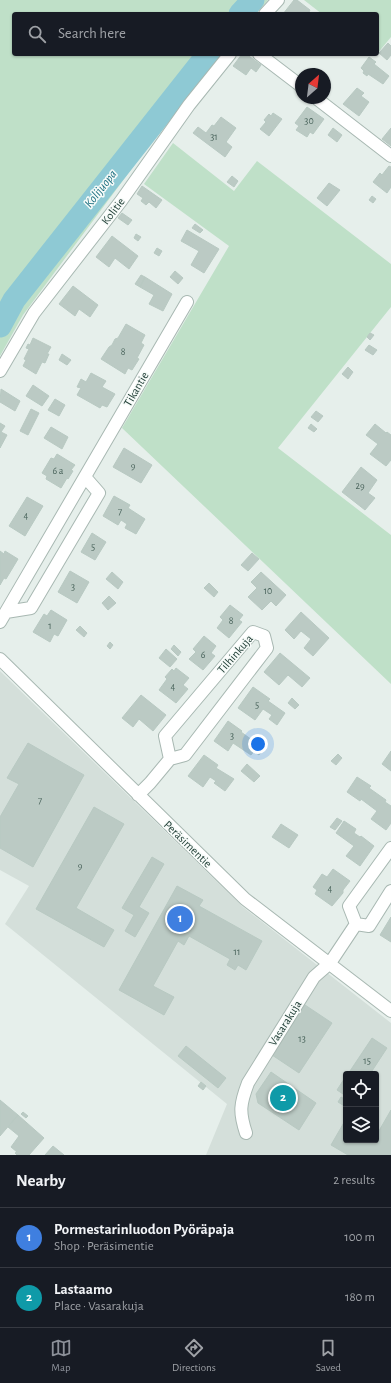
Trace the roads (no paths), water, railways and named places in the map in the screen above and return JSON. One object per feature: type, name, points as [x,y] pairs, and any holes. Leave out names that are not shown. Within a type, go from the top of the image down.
[{"type":"street","points":[[267,12],[278,0]]},
{"type":"street","name":"Kolitie","points":[[0,371],[34,313],[121,200],[189,105],[228,56]]},
{"type":"street","points":[[262,56],[295,81]]},
{"type":"street","points":[[324,104],[391,156]]},
{"type":"street","name":"Tikantie","points":[[3,617],[187,302]]},
{"type":"street","name":"Tikantie","points":[[3,617],[31,608],[99,493],[85,477]]},
{"type":"street","name":"Tilhinkuja","points":[[138,795],[170,759],[185,755],[266,648],[264,636],[253,632],[166,736],[170,759]]},
{"type":"street","name":"Peräsimentie","points":[[0,659],[245,899],[391,1011]]},
{"type":"street","points":[[391,848],[349,906],[356,924],[369,926],[391,891]]},
{"type":"street","name":"Vasarakuja","points":[[246,1133],[242,1120],[241,1101],[248,1083],[314,977],[330,963],[356,924]]},
{"type":"waterway","name":"Kolijuopa","points":[[242,12],[253,0]]},
{"type":"waterway","name":"Kolijuopa","points":[[0,326],[14,300],[206,56]]},
{"type":"place","name":"Pormestarinluodon Pyöräpaja","points":[[180,919]]},
{"type":"place","name":"Lastaamo","points":[[283,1098]]}]
